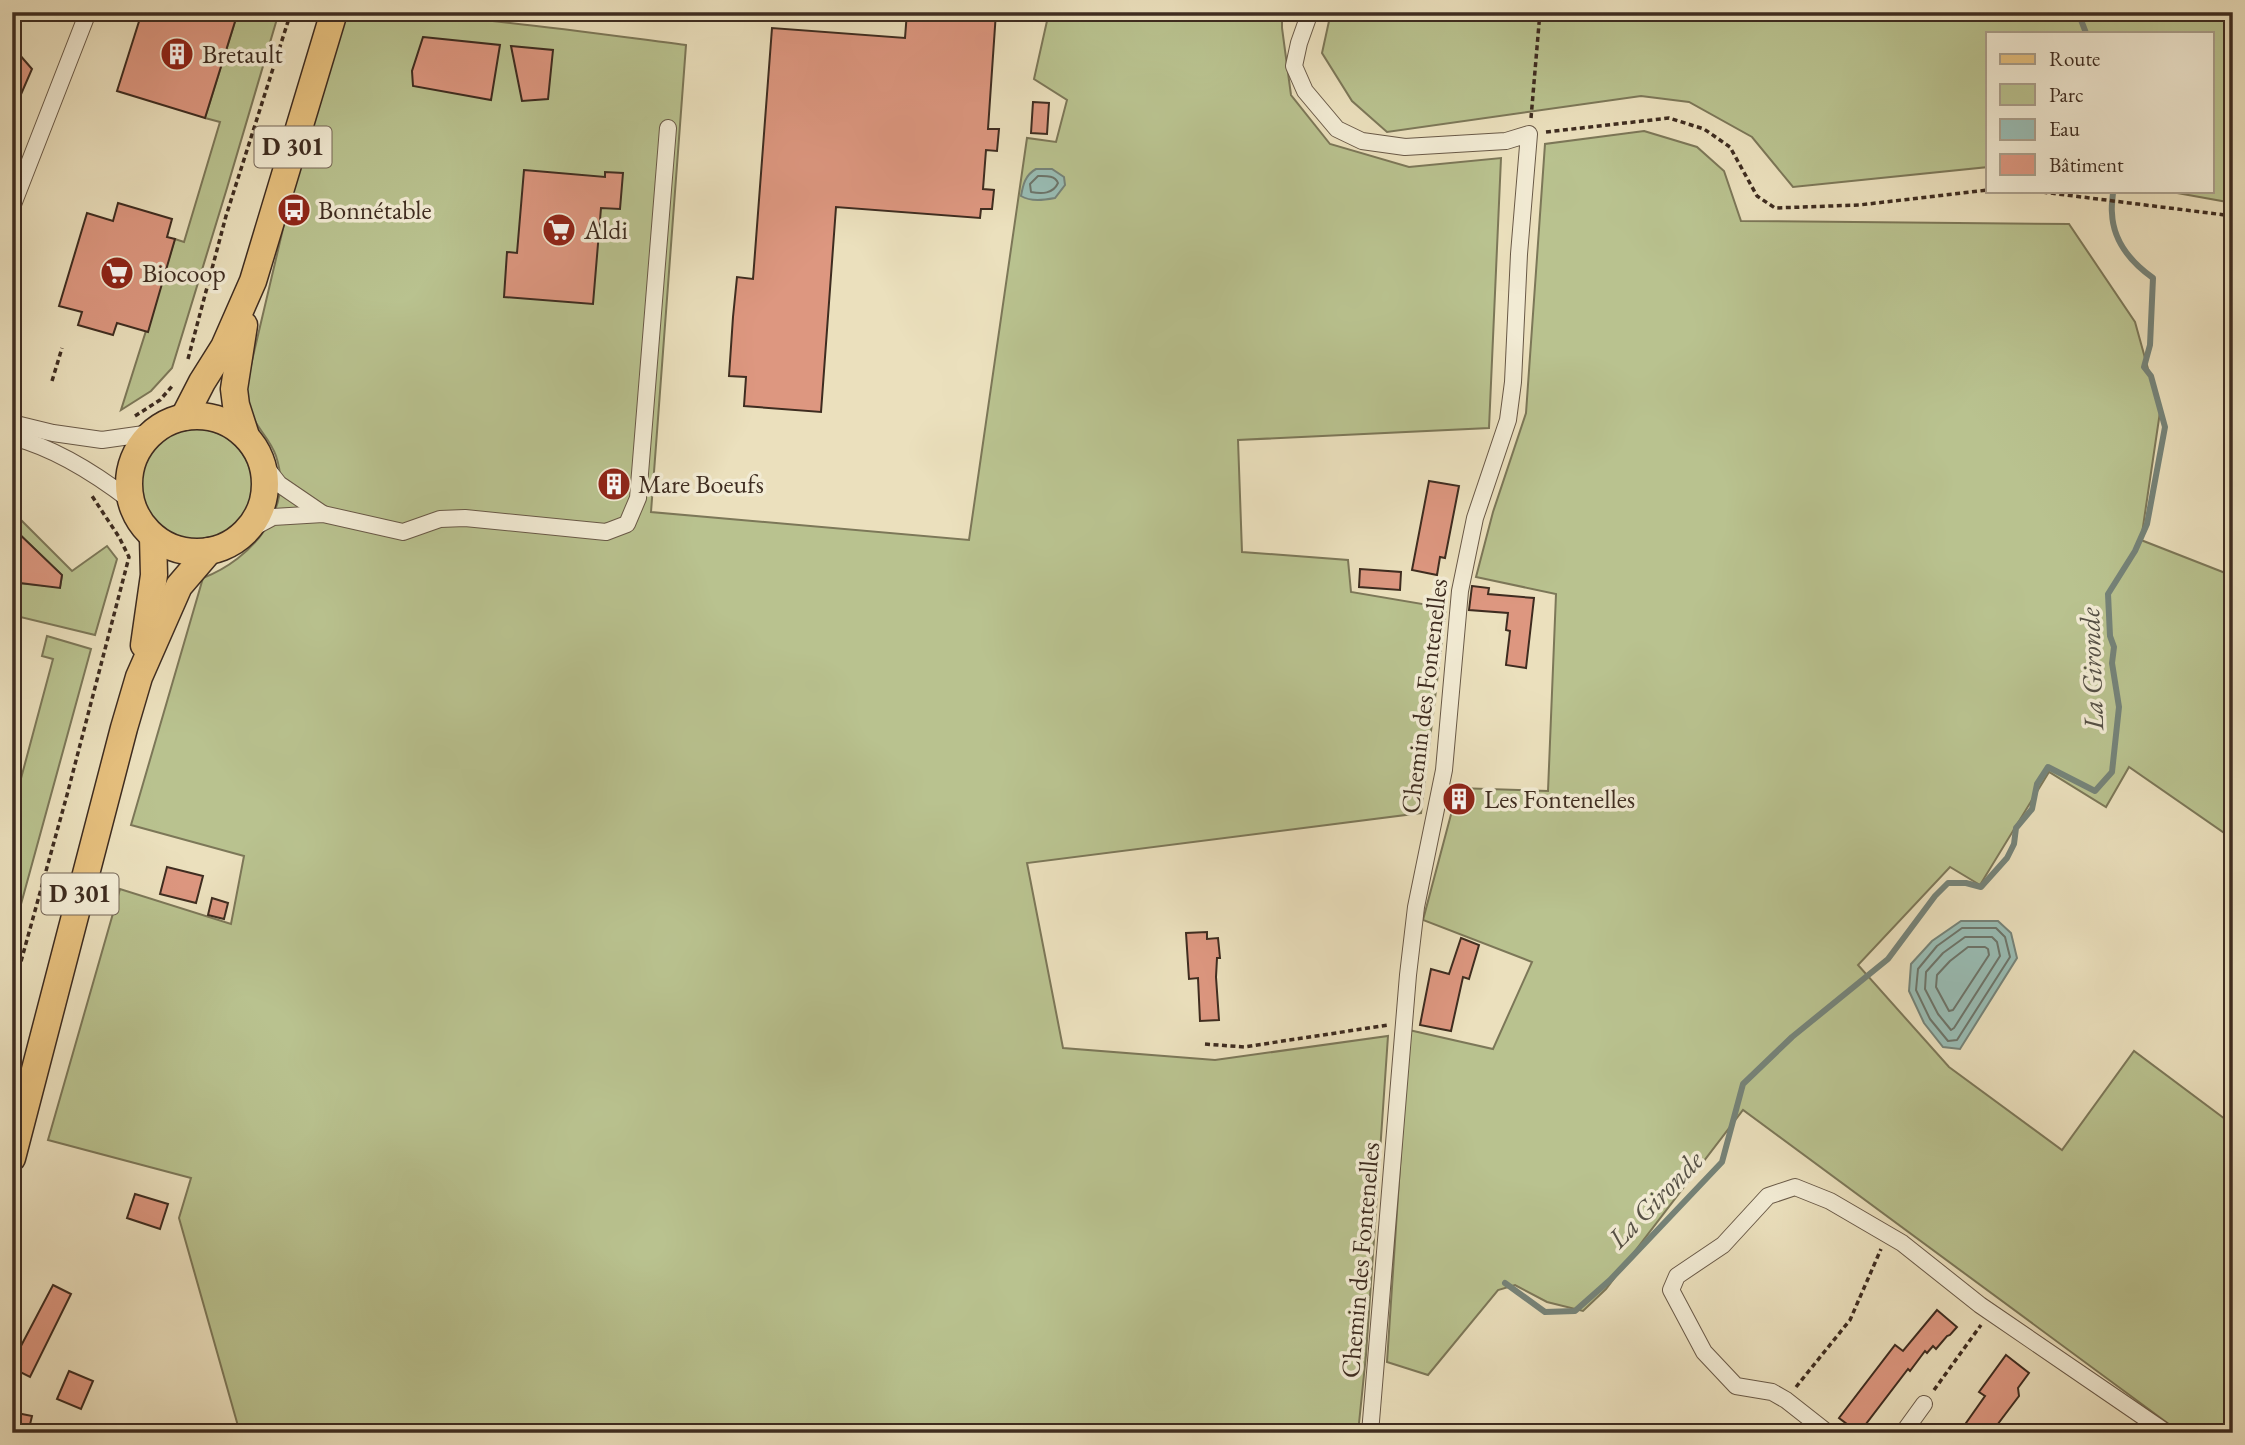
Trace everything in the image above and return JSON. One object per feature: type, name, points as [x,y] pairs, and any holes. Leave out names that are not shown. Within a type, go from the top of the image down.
[{"type":"main road","name":"D 301","points":[[246,436],[234,389],[236,365],[253,281],[334,12]]},
{"type":"main road","name":"D 301","points":[[184,417],[224,347],[253,281]]},
{"type":"main road","points":[[184,417],[219,419],[236,428],[246,436],[261,461],[265,480],[263,502],[256,518],[245,532],[228,545],[209,551],[177,550],[153,537],[140,523],[131,501],[128,481],[138,450],[151,433],[184,417]]},
{"type":"main road","name":"D 301","points":[[12,1158],[139,677],[154,575],[153,537]]},
{"type":"main road","name":"D 301","points":[[139,677],[180,586],[209,551]]},
{"type":"street","points":[[12,207],[88,12]]},
{"type":"street","points":[[1310,12],[1294,66],[1305,91],[1337,129],[1362,141],[1405,147],[1506,141],[1530,134]]},
{"type":"street","points":[[245,532],[273,517],[323,514],[403,532],[440,519],[465,518],[606,532],[627,524],[638,498],[668,128]]},
{"type":"street","name":"Chemin des Fontenelles","points":[[1370,1433],[1416,907],[1444,770],[1460,591],[1475,518],[1508,420],[1530,134]]},
{"type":"street","points":[[12,423],[53,433],[102,440],[151,433]]},
{"type":"street","points":[[12,437],[42,448],[90,472],[131,501]]},
{"type":"street","points":[[261,461],[279,484],[323,514]]},
{"type":"street","points":[[1828,1433],[1772,1392],[1736,1386],[1704,1352],[1671,1290],[1677,1276],[1723,1245],[1768,1196],[1795,1187],[1830,1201],[1902,1243],[1991,1312],[2167,1433]]},
{"type":"street","points":[[1903,1433],[1924,1404]]},
{"type":"path","points":[[187,360],[226,216],[291,12]]},
{"type":"path","points":[[1540,12],[1530,134],[1669,118],[1704,129],[1730,147],[1757,196],[1775,208],[1859,205],[1986,190]]},
{"type":"path","points":[[2042,192],[2233,216]]},
{"type":"path","points":[[52,381],[62,348]]},
{"type":"path","points":[[127,421],[162,398],[176,381]]},
{"type":"path","points":[[12,993],[68,795],[129,557],[88,489]]},
{"type":"path","points":[[1205,1044],[1244,1047],[1404,1022]]},
{"type":"path","points":[[1786,1400],[1850,1320],[1887,1234]]},
{"type":"path","points":[[1924,1404],[1991,1312]]},
{"type":"green space","points":[[238,12],[279,12],[172,368],[151,391],[121,410],[175,239],[184,242],[220,122],[205,118]]},
{"type":"green space","points":[[334,12],[466,18],[686,45],[651,512],[969,540],[1027,138],[1056,142],[1067,100],[1034,79],[1049,12],[1282,12],[1291,95],[1330,144],[1409,167],[1501,158],[1489,428],[1238,440],[1242,552],[1348,560],[1351,592],[1446,608],[1421,813],[1027,863],[1063,1048],[1215,1060],[1388,1036],[1358,1433],[240,1433],[179,1218],[191,1178],[48,1140],[120,889],[231,924],[244,856],[131,825],[203,578],[238,559],[252,545],[265,530],[279,495],[280,476],[276,456],[249,409],[247,382]]},
{"type":"green space","points":[[1331,12],[2233,12],[2233,203],[2172,192],[2214,192],[2214,32],[1986,32],[1986,167],[1793,187],[1752,137],[1689,102],[1641,96],[1387,132],[1352,101],[1322,53]]},
{"type":"green space","points":[[1644,131],[1697,147],[1724,171],[1741,221],[2069,224],[2135,322],[2160,412],[2141,540],[2233,576],[2233,839],[2129,767],[2106,807],[2049,772],[1980,885],[1950,867],[1858,965],[1949,1067],[2062,1150],[2134,1051],[2233,1125],[2233,1414],[2221,1433],[2181,1433],[1743,1110],[1606,1289],[1583,1311],[1547,1302],[1515,1285],[1498,1290],[1428,1375],[1387,1362],[1409,1030],[1493,1049],[1532,962],[1423,920],[1458,788],[1548,791],[1556,594],[1476,577],[1493,512],[1526,413],[1545,144]]},
{"type":"green space","points":[[196,429],[217,433],[236,445],[248,464],[252,485],[248,506],[236,525],[217,537],[196,541],[175,537],[156,525],[144,506],[140,485],[144,464],[156,445],[175,433]]},
{"type":"green space","points":[[21,520],[72,571],[107,546],[117,559],[95,635],[12,615],[12,599],[19,583],[60,587],[62,575],[13,528]]},
{"type":"green space","points":[[47,636],[91,649],[12,937],[12,812],[53,659],[42,656]]},
{"type":"water","points":[[1036,169],[1052,169],[1064,177],[1065,185],[1055,198],[1033,200],[1021,196],[1027,177]]},
{"type":"water","points":[[1961,921],[1998,921],[2011,933],[2017,958],[1960,1049],[1943,1047],[1924,1023],[1909,991],[1911,964],[1932,941]]},
{"type":"building","name":"Bretault","points":[[142,12],[238,12],[205,118],[117,91]]},
{"type":"building","points":[[907,12],[996,12],[988,129],[999,129],[997,151],[986,150],[983,189],[994,190],[992,209],[981,209],[980,218],[836,207],[821,412],[744,406],[746,377],[729,376],[733,317],[737,277],[753,279],[772,28],[905,38]]},
{"type":"building","points":[[423,37],[500,45],[491,100],[413,86],[412,71]]},
{"type":"building","points":[[12,46],[32,69],[12,115]]},
{"type":"building","points":[[511,46],[553,50],[548,99],[522,101]]},
{"type":"building","points":[[1033,102],[1049,103],[1047,134],[1031,133]]},
{"type":"building","name":"Aldi","points":[[524,170],[605,177],[605,172],[623,173],[620,209],[601,208],[593,304],[504,297],[507,252],[517,253]]},
{"type":"building","name":"Biocoop","points":[[118,203],[172,219],[167,237],[175,239],[148,332],[117,323],[113,335],[78,325],[82,312],[59,306],[87,213],[113,221]]},
{"type":"building","points":[[1429,481],[1459,486],[1445,558],[1440,557],[1437,575],[1412,570]]},
{"type":"building","points":[[12,527],[62,575],[60,588],[12,582]]},
{"type":"building","points":[[1360,569],[1401,572],[1400,590],[1359,587]]},
{"type":"building","points":[[1472,586],[1489,588],[1488,594],[1534,598],[1526,668],[1506,665],[1510,631],[1506,630],[1508,613],[1469,610]]},
{"type":"building","points":[[167,867],[203,876],[196,903],[160,894]]},
{"type":"building","points":[[212,898],[228,903],[224,919],[208,915]]},
{"type":"building","points":[[1207,932],[1207,939],[1218,938],[1220,958],[1217,958],[1216,977],[1219,1020],[1200,1021],[1198,978],[1189,979],[1186,933]]},
{"type":"building","points":[[1461,938],[1479,945],[1469,979],[1463,977],[1451,1031],[1420,1025],[1431,969],[1449,974]]},
{"type":"building","points":[[135,1194],[168,1204],[160,1229],[127,1218]]},
{"type":"building","points":[[53,1285],[71,1294],[30,1377],[12,1368],[12,1363]]},
{"type":"building","points":[[1937,1310],[1957,1327],[1950,1335],[1936,1349],[1933,1346],[1927,1353],[1925,1351],[1910,1371],[1908,1369],[1859,1433],[1839,1418],[1895,1345],[1903,1351]]},
{"type":"building","points":[[2006,1355],[2029,1373],[2018,1388],[2019,1396],[1991,1433],[1959,1433],[1985,1396],[1979,1392]]},
{"type":"building","points":[[69,1371],[93,1381],[81,1409],[57,1399]]},
{"type":"building","points":[[12,1412],[32,1416],[28,1433],[12,1433]]},
{"type":"waterway","name":"La Gironde","points":[[2078,12],[2086,32]]},
{"type":"waterway","name":"La Gironde","points":[[1505,1283],[1545,1312],[1575,1311],[1610,1280],[1722,1162],[1743,1084],[1792,1037],[1888,959],[1935,896],[1948,883],[1966,883],[1981,887],[2007,858],[2014,844],[2016,828],[2032,809],[2037,784],[2048,767],[2095,791],[2112,772],[2119,707],[2112,663],[2114,647],[2110,636],[2108,594],[2135,551],[2147,524],[2165,427],[2151,376],[2144,367],[2150,345],[2153,278],[2131,258],[2120,242],[2113,223],[2113,192]]},
{"type":"place","name":"Bretault","points":[[177,54]]},
{"type":"place","name":"Bonnétable","points":[[294,210]]},
{"type":"place","name":"Aldi","points":[[559,230]]},
{"type":"place","name":"Biocoop","points":[[117,273]]},
{"type":"place","name":"Mare Boeufs","points":[[614,484]]},
{"type":"place","name":"Les Fontenelles","points":[[1459,799]]}]
